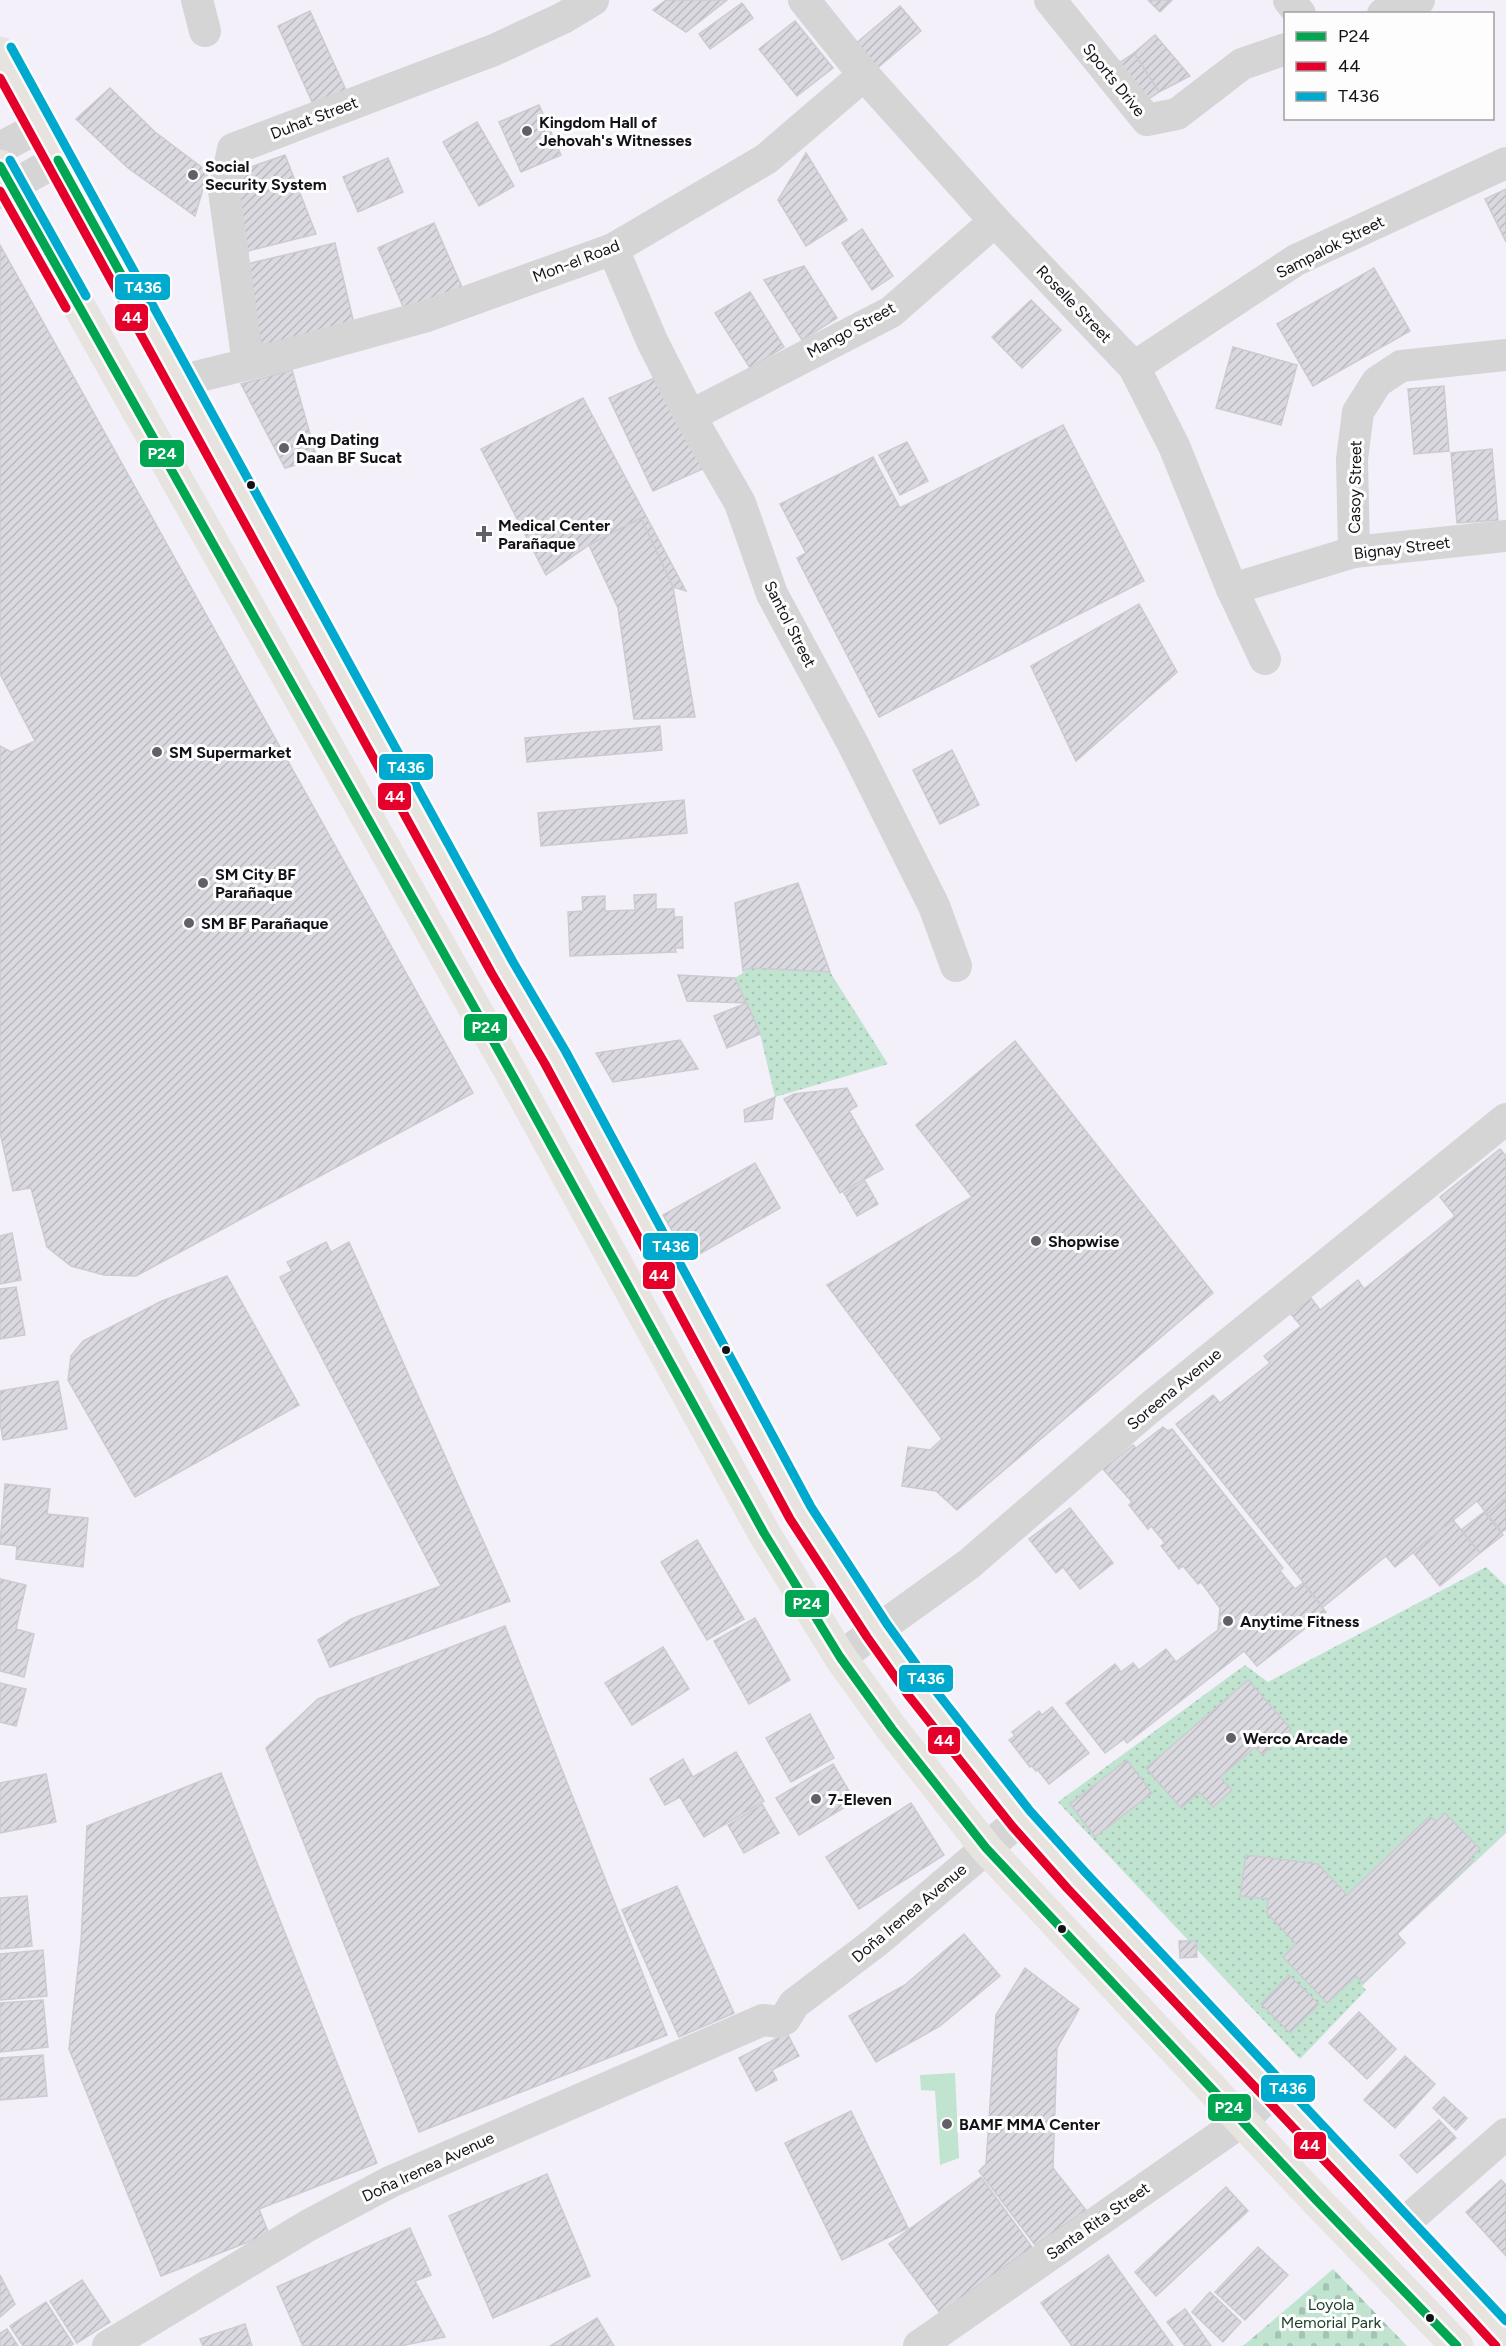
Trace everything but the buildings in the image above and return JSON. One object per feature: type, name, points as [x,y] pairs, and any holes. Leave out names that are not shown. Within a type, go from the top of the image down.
[{"type":"main road","points":[[0,53],[503,968],[555,1058],[801,1513],[877,1631],[918,1688],[1022,1819],[1506,2339]]},
{"type":"main road","points":[[4,182],[503,1058],[764,1533],[840,1657],[892,1729],[986,1848],[1457,2346]]},
{"type":"street","points":[[197,0],[205,30]]},
{"type":"street","name":"Duhat Street","points":[[248,364],[224,190],[233,149],[494,50],[563,18],[593,0]]},
{"type":"street","name":"Roselle Street","points":[[804,0],[864,75],[995,221],[1134,367],[1174,446],[1232,589],[1265,659]]},
{"type":"street","name":"Sports Drive","points":[[1050,0],[1147,120],[1177,114],[1242,64],[1284,50]]},
{"type":"street","points":[[1289,0],[1298,12]]},
{"type":"street","points":[[1388,12],[1419,0]]},
{"type":"street","name":"Mon-el Road","points":[[179,381],[427,316],[613,249],[766,159],[864,75]]},
{"type":"street","points":[[0,148],[41,126]]},
{"type":"street","points":[[4,182],[58,160]]},
{"type":"street","name":"Sampalok Street","points":[[1134,367],[1296,260],[1506,163]]},
{"type":"street","name":"Mango Street","points":[[690,416],[891,312],[995,221]]},
{"type":"street","name":"Santol Street","points":[[613,249],[652,341],[690,416],[740,503],[772,594],[853,744],[934,906],[956,966]]},
{"type":"street","name":"Casoy Street","points":[[1354,552],[1353,447],[1358,412],[1377,382],[1401,366],[1506,355]]},
{"type":"street","name":"Bignay Street","points":[[1232,589],[1354,552],[1506,536]]},
{"type":"street","name":"Soreena Avenue","points":[[840,1657],[969,1564],[1147,1410],[1506,1119]]},
{"type":"street","name":"Doña Irenea Avenue","points":[[108,2346],[309,2225],[390,2182],[763,2020],[778,2022],[785,2019],[794,2004],[877,1941],[1022,1819]]},
{"type":"street","name":"Santa Rita Street","points":[[919,2346],[1242,2121],[1274,2091]]},
{"type":"street","points":[[1401,2226],[1506,2134]]},
{"type":"green space","points":[[750,968],[830,972],[888,1064],[775,1097],[760,1034],[735,978]]},
{"type":"green space","points":[[1486,1567],[1506,1586],[1506,1833],[1398,1934],[1406,1943],[1362,1986],[1366,1990],[1300,2059],[1058,1802],[1245,1665],[1268,1682]]},
{"type":"green space","name":"BAMF MMA Center","points":[[955,2073],[959,2158],[940,2165],[935,2091],[921,2090],[920,2075]]},
{"type":"green space","name":"Loyola Memorial Park","points":[[1333,2269],[1407,2346],[1243,2346]]},
{"type":"transit line","name":"T436","points":[[11,47],[513,962],[566,1052],[811,1507],[887,1624],[928,1681],[1030,1811],[1506,2321]]},
{"type":"transit line","name":"44","points":[[0,78],[492,974],[545,1064],[790,1519],[867,1637],[908,1695],[1012,1826],[1067,1888],[1496,2346]]},
{"type":"transit line","name":"T436","points":[[10,160],[86,296]]},
{"type":"transit line","name":"P24","points":[[58,160],[122,276]]},
{"type":"transit line","name":"P24","points":[[0,166],[514,1078],[764,1533],[840,1657],[892,1729],[986,1848],[1316,2200],[1457,2346]]},
{"type":"transit line","name":"44","points":[[0,191],[66,308]]},
{"type":"place","name":"Kingdom Hall of Jehovah's Witnesses","points":[[527,131]]},
{"type":"place","name":"Social Security System","points":[[193,175]]},
{"type":"place","name":"Ang Dating Daan BF Sucat","points":[[284,448]]},
{"type":"place","name":"Medical Center Parañaque","points":[[484,534]]},
{"type":"place","name":"SM Supermarket","points":[[157,752]]},
{"type":"place","name":"SM City BF Parañaque","points":[[203,883]]},
{"type":"place","name":"SM BF Parañaque","points":[[189,923]]},
{"type":"place","name":"Shopwise","points":[[1036,1241]]},
{"type":"place","name":"Anytime Fitness","points":[[1228,1621]]},
{"type":"place","name":"Werco Arcade","points":[[1231,1738]]},
{"type":"place","name":"7-Eleven","points":[[816,1799]]},
{"type":"place","name":"BAMF MMA Center","points":[[947,2124]]}]
